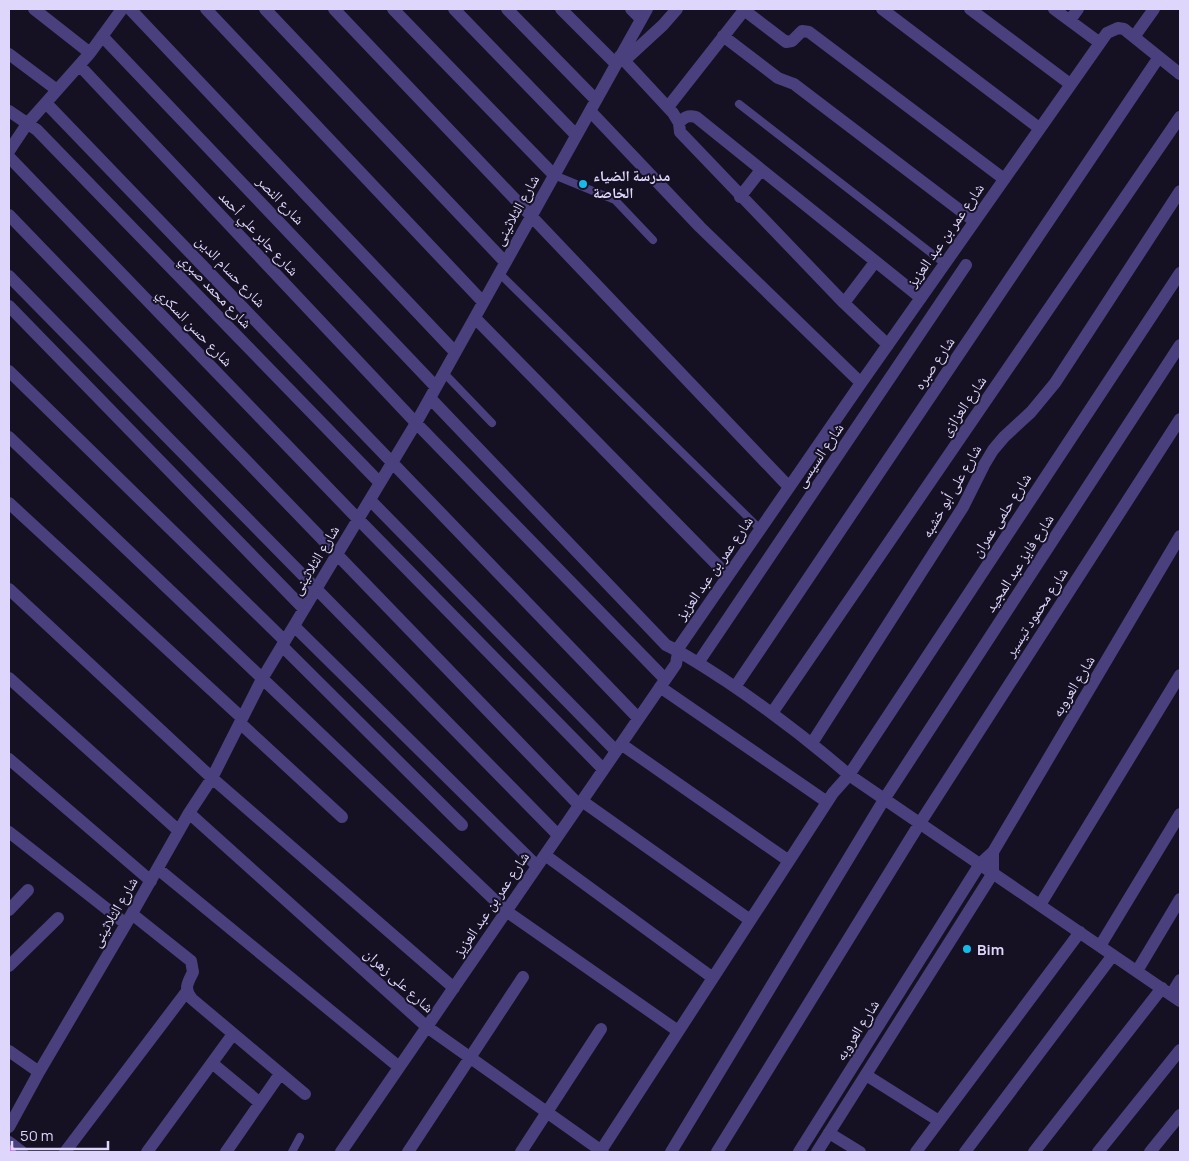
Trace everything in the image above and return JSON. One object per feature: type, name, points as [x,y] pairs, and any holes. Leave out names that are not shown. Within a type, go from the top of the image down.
[{"type":"street","points":[[34,9],[90,53]]},
{"type":"street","points":[[9,151],[27,124],[90,53],[122,9]]},
{"type":"street","points":[[130,9],[455,352]]},
{"type":"street","points":[[206,9],[483,302]]},
{"type":"street","points":[[265,9],[502,268]]},
{"type":"street","points":[[334,9],[789,487]]},
{"type":"street","points":[[393,9],[554,175]]},
{"type":"street","points":[[454,9],[576,135]]},
{"type":"street","points":[[507,9],[700,227],[861,383]]},
{"type":"street","points":[[561,9],[620,60],[668,107],[679,123],[680,132],[740,197],[844,303],[888,344]]},
{"type":"street","points":[[631,9],[644,14]]},
{"type":"street","points":[[620,60],[663,25],[677,9]]},
{"type":"street","points":[[668,107],[744,9],[786,42],[792,41],[802,31],[809,32],[1004,179]]},
{"type":"street","points":[[882,9],[1039,128]]},
{"type":"street","points":[[970,9],[1070,84]]},
{"type":"street","points":[[1054,9],[1100,43]]},
{"type":"street","points":[[1070,20],[1078,9]]},
{"type":"street","points":[[1154,9],[1134,37],[1180,74]]},
{"type":"street","name":"شارع الثلاثينى","points":[[9,1127],[189,813],[212,778],[262,679],[416,423],[644,14]]},
{"type":"street","name":"شارع عمر بن عبد العزيز","points":[[341,1152],[676,664],[677,650],[1070,84],[1107,33],[1118,28],[1124,29],[1134,37]]},
{"type":"street","name":"شارع النصر","points":[[102,36],[666,645],[698,663],[772,713],[849,774],[1171,995]]},
{"type":"street","points":[[723,36],[778,78],[794,84],[974,221]]},
{"type":"street","points":[[9,54],[57,90]]},
{"type":"street","name":"شارع صبره","points":[[735,688],[1159,57]]},
{"type":"street","name":"شارع جابر علي أحمد","points":[[79,65],[662,683],[827,802]]},
{"type":"street","name":"شارع حسام الدين","points":[[46,103],[638,718]]},
{"type":"street","name":"شارع محمد صبري","points":[[9,111],[37,130],[380,483]]},
{"type":"street","points":[[679,123],[690,115],[696,117],[920,298]]},
{"type":"street","name":"شارع العزازى","points":[[772,713],[1180,117]]},
{"type":"street","name":"شارع حسن السكري","points":[[9,157],[358,519],[604,769]]},
{"type":"street","points":[[740,197],[762,170]]},
{"type":"street","name":"شارع على أبو خشبه","points":[[812,743],[963,507],[993,450],[1038,405],[1055,383],[1180,191]]},
{"type":"street","points":[[9,215],[337,555],[580,803],[750,920]]},
{"type":"street","points":[[844,303],[876,262]]},
{"type":"street","name":"شارع السيسى","points":[[698,663],[966,265]]},
{"type":"street","name":"شارع حلمى عمران","points":[[601,1152],[827,802],[849,774],[1180,273]]},
{"type":"street","points":[[9,276],[558,835]]},
{"type":"street","points":[[9,306],[304,609]]},
{"type":"street","points":[[474,318],[728,576]]},
{"type":"street","name":"شارع فايز عبد المجيد","points":[[671,1152],[885,798],[1180,345]]},
{"type":"street","points":[[9,370],[462,825]]},
{"type":"street","name":"شارع محمود تيسير","points":[[718,1152],[920,823],[1180,419]]},
{"type":"street","points":[[9,437],[506,911],[678,1032]]},
{"type":"street","points":[[370,500],[618,747],[789,861]]},
{"type":"street","points":[[9,503],[342,817]]},
{"type":"street","name":"شارع العروبه","points":[[799,1152],[980,864],[994,852],[1180,536]]},
{"type":"street","points":[[9,589],[212,778],[454,988]]},
{"type":"street","points":[[294,626],[537,866]]},
{"type":"street","points":[[1040,905],[1180,676]]},
{"type":"street","points":[[9,678],[179,831]]},
{"type":"street","points":[[9,759],[151,881]]},
{"type":"street","name":"شارع على زهران","points":[[189,813],[427,1027],[601,1152]]},
{"type":"street","points":[[1100,946],[1180,814]]},
{"type":"street","points":[[9,833],[191,961],[193,972],[186,986],[192,999],[305,1094]]},
{"type":"street","name":"شارع العروبه","points":[[817,1152],[993,872],[994,852]]},
{"type":"street","points":[[545,855],[713,978]]},
{"type":"street","points":[[158,869],[399,1067]]},
{"type":"street","points":[[9,910],[28,890]]},
{"type":"street","points":[[1137,971],[1180,899]]},
{"type":"street","points":[[9,966],[58,918]]},
{"type":"street","points":[[916,1152],[1080,932]]},
{"type":"street","points":[[965,1152],[1113,955]]},
{"type":"street","points":[[408,1152],[523,977]]},
{"type":"street","points":[[1034,1152],[1171,995],[1180,980]]},
{"type":"street","points":[[65,1152],[187,991]]},
{"type":"street","points":[[521,1152],[601,1029]]},
{"type":"street","points":[[147,1152],[233,1034]]},
{"type":"street","points":[[1098,1152],[1180,1050]]},
{"type":"street","points":[[9,1051],[39,1072]]},
{"type":"street","points":[[212,1063],[260,1103]]},
{"type":"street","points":[[226,1152],[280,1074]]},
{"type":"street","points":[[866,1075],[939,1121]]},
{"type":"street","points":[[1150,1152],[1180,1115]]},
{"type":"street","points":[[829,1133],[860,1152]]},
{"type":"street","points":[[9,1142],[22,1152]]},
{"type":"lane","points":[[739,104],[944,263]]},
{"type":"lane","points":[[554,175],[615,200],[653,240]]},
{"type":"lane","points":[[502,268],[760,529]]},
{"type":"lane","points":[[444,373],[492,423]]},
{"type":"lane","points":[[292,1152],[300,1138]]},
{"type":"place","name":"مدرسة الضياء الخاصة","points":[[583,184]]},
{"type":"place","name":"Bim","points":[[967,949]]}]
